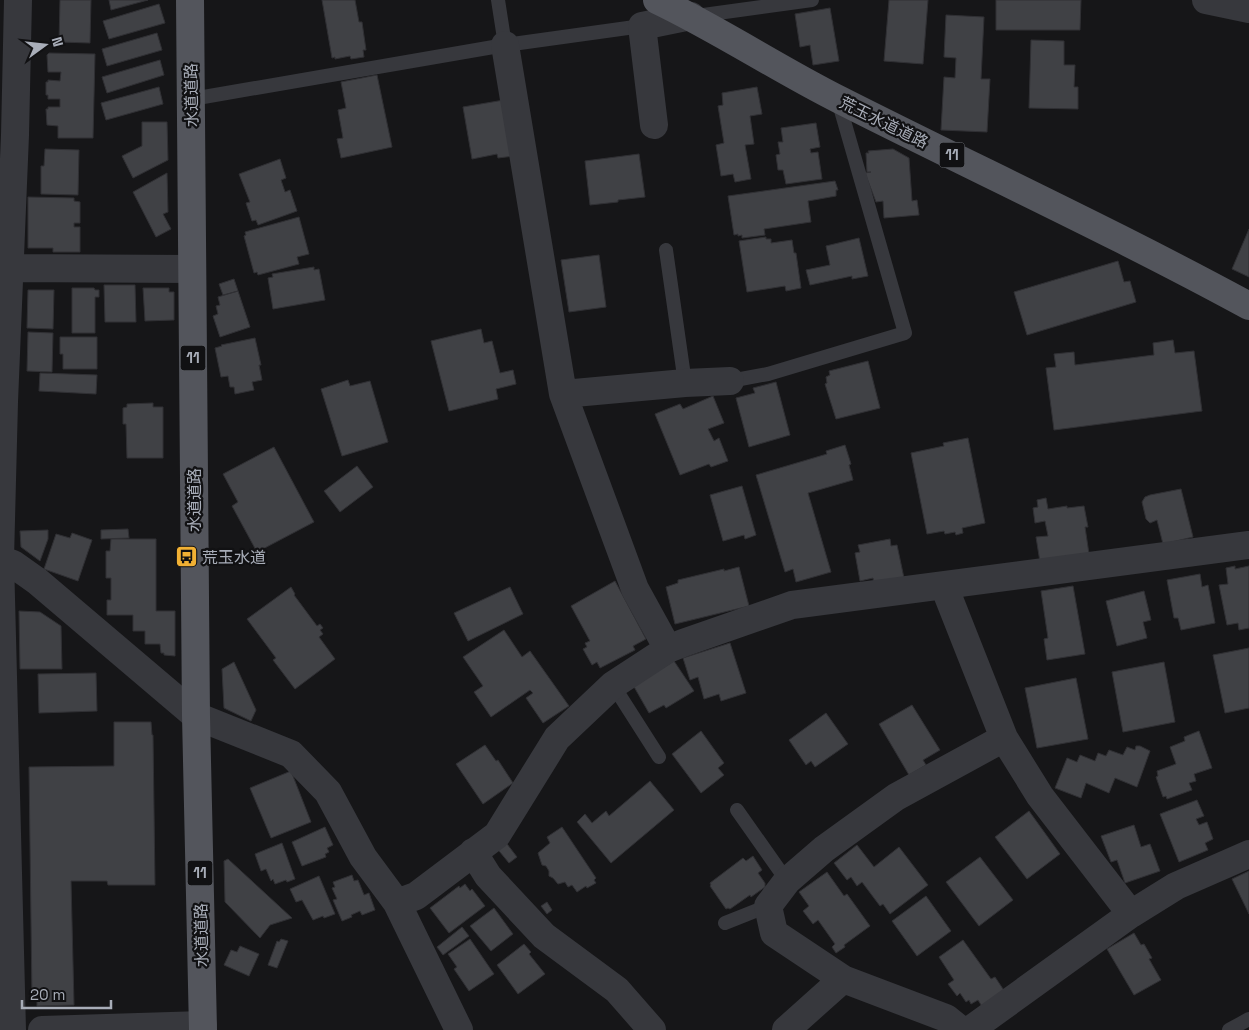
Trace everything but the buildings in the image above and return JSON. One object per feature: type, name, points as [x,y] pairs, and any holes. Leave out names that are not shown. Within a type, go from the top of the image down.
[{"type":"main road","name":"水道道路","points":[[190,0],[196,716],[203,1027]]},
{"type":"main road","name":"荒玉水道道路","points":[[657,0],[691,16],[837,99],[1174,265],[1249,306]]},
{"type":"street","points":[[12,1030],[0,559],[9,268],[8,134],[18,0]]},
{"type":"street","points":[[1206,0],[1249,9]]},
{"type":"street","points":[[654,125],[642,26],[691,16]]},
{"type":"street","points":[[505,45],[563,394],[635,589],[668,649]]},
{"type":"street","points":[[9,268],[192,269]]},
{"type":"street","points":[[563,394],[730,381]]},
{"type":"street","points":[[397,903],[416,896],[498,835],[557,738],[613,685],[668,649],[792,605],[1249,545]]},
{"type":"street","points":[[0,559],[13,564],[37,581],[196,716],[291,754],[328,792],[363,857],[397,903],[459,1030]]},
{"type":"street","points":[[944,586],[1004,738],[1040,796],[1130,914]]},
{"type":"street","points":[[961,1030],[946,1018],[843,979],[774,933],[768,906],[787,881],[824,849],[896,797],[1004,738]]},
{"type":"street","points":[[473,852],[488,876],[544,936],[617,990],[652,1030]]},
{"type":"street","points":[[970,1030],[1130,914],[1176,886],[1249,854]]},
{"type":"street","points":[[786,1030],[843,979]]},
{"type":"street","points":[[42,1030],[203,1027]]},
{"type":"lane","points":[[498,0],[505,45]]},
{"type":"lane","points":[[691,16],[812,0]]},
{"type":"lane","points":[[192,99],[505,45],[642,26]]},
{"type":"lane","points":[[730,381],[768,374],[905,333],[837,99]]},
{"type":"lane","points":[[666,250],[685,383]]},
{"type":"lane","points":[[613,685],[659,756]]},
{"type":"lane","points":[[737,810],[787,881]]},
{"type":"lane","points":[[725,923],[768,906]]},
{"type":"lane","points":[[1229,1030],[1249,1018]]},
{"type":"place","name":"荒玉水道","points":[[186,557]]}]
